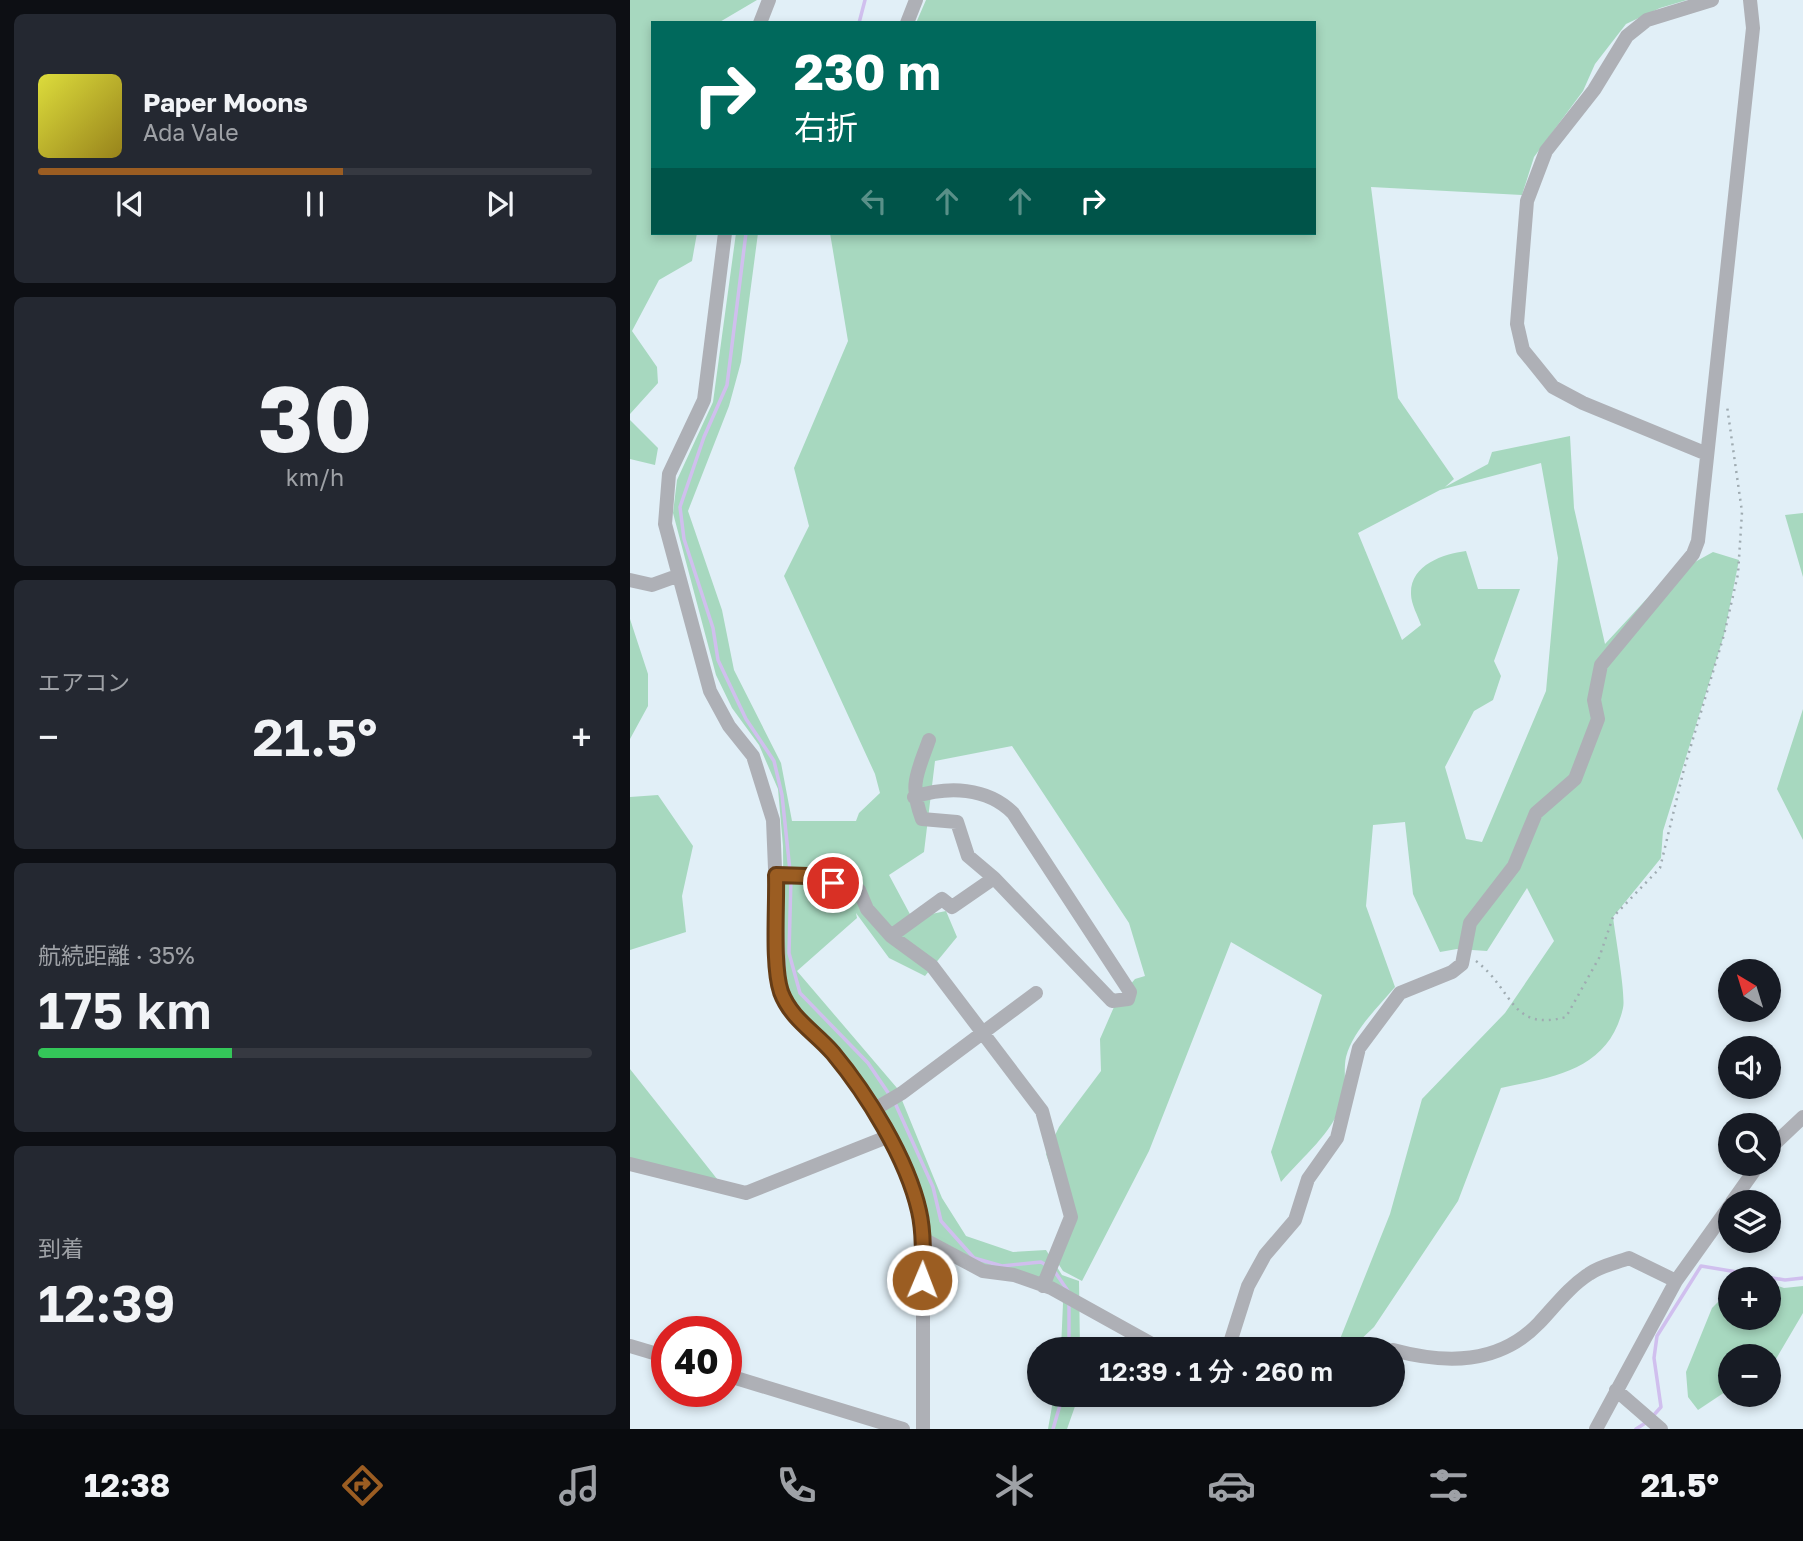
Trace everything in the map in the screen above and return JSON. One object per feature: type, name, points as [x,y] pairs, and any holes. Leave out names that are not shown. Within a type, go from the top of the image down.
[{"type":"street","points":[[761,21],[769,0]]},
{"type":"street","points":[[908,21],[916,0]]},
{"type":"street","points":[[1707,454],[1583,403],[1553,387],[1523,350],[1517,324],[1527,201],[1546,151],[1594,90],[1626,36],[1647,20],[1712,0]]},
{"type":"street","points":[[1232,1337],[1248,1286],[1265,1255],[1295,1220],[1308,1179],[1337,1138],[1359,1048],[1399,993],[1452,972],[1462,964],[1470,923],[1514,866],[1536,813],[1574,779],[1598,719],[1594,700],[1601,665],[1693,554],[1705,489],[1753,28],[1750,0]]},
{"type":"street","points":[[725,235],[704,400],[669,474],[664,507],[668,542],[710,691],[723,717],[760,770],[773,820],[780,990],[794,1014],[832,1051],[873,1110],[914,1191],[923,1239],[923,1429]]},
{"type":"street","points":[[630,580],[652,585],[677,576]]},
{"type":"street","points":[[914,797],[929,792],[983,792],[1000,799],[1013,813],[1130,992],[1128,999],[1112,1001],[994,878],[968,856],[957,822],[922,820],[914,797],[915,778],[929,740]]},
{"type":"street","points":[[776,875],[808,876],[859,890],[867,909],[891,936],[932,965],[1042,1111],[1071,1217],[1043,1286]]},
{"type":"street","points":[[891,936],[942,899],[953,907],[994,878]]},
{"type":"street","points":[[873,1110],[902,1093],[1036,993]]},
{"type":"street","points":[[1781,1138],[1803,1117]]},
{"type":"street","points":[[630,1164],[746,1194],[887,1137]]},
{"type":"street","points":[[1597,1429],[1676,1281],[1718,1221]]},
{"type":"street","points":[[923,1239],[983,1271],[1014,1275],[1043,1286],[1141,1337]]},
{"type":"street","points":[[1405,1353],[1441,1360],[1482,1357],[1504,1349],[1538,1324],[1562,1297],[1590,1273],[1629,1258],[1676,1281]]},
{"type":"street","points":[[630,1346],[651,1352]]},
{"type":"street","points":[[742,1380],[903,1429]]},
{"type":"street","points":[[1616,1390],[1661,1429]]},
{"type":"path","points":[[1462,964],[1477,961],[1503,986],[1519,1013],[1535,1022],[1566,1017],[1599,958],[1613,916],[1660,868],[1684,769],[1724,635],[1738,574],[1742,512],[1725,395],[1720,388],[1714,387]]},
{"type":"green space","points":[[630,0],[757,0],[721,21],[651,21],[651,235],[697,235],[692,261],[659,280],[632,331],[657,367],[658,383],[630,414]]},
{"type":"green space","points":[[926,0],[1687,0],[1660,8],[1626,24],[1595,64],[1583,91],[1534,157],[1522,195],[1371,187],[1398,398],[1454,479],[1445,487],[1488,464],[1492,452],[1570,436],[1574,508],[1605,644],[1666,578],[1713,552],[1739,560],[1724,635],[1663,831],[1661,858],[1613,917],[1624,1001],[1616,1029],[1592,1058],[1577,1067],[1540,1080],[1501,1088],[1458,1201],[1374,1327],[1363,1337],[1341,1337],[1390,1214],[1422,1099],[1505,1013],[1554,941],[1527,888],[1487,951],[1457,949],[1440,952],[1413,894],[1405,822],[1373,825],[1366,906],[1395,987],[1366,1020],[1349,1047],[1345,1062],[1345,1090],[1338,1113],[1316,1144],[1281,1182],[1271,1152],[1322,995],[1231,942],[1149,1151],[1082,1281],[1063,1271],[1052,1254],[1067,1217],[1046,1154],[1059,1127],[1101,1071],[1100,1039],[1117,1000],[1135,979],[1145,976],[1129,923],[1012,746],[935,761],[924,852],[889,875],[912,918],[946,911],[957,937],[925,976],[889,958],[856,913],[857,918],[797,971],[897,1088],[942,1198],[966,1236],[1013,1252],[1046,1250],[1062,1275],[1079,1281],[1080,1337],[1062,1337],[1063,1303],[1056,1287],[982,1267],[931,1237],[927,1214],[911,1170],[784,988],[783,846],[778,789],[759,745],[732,708],[716,675],[673,513],[677,480],[713,402],[736,235],[758,235],[741,362],[729,406],[688,511],[722,610],[734,670],[781,763],[792,821],[856,821],[859,813],[880,793],[875,774],[784,576],[809,526],[794,468],[848,341],[830,235],[1316,235],[1316,21],[917,21]],"holes":[[[1541,463],[1558,558],[1546,691],[1482,842],[1466,839],[1445,767],[1474,711],[1493,700],[1501,676],[1494,661],[1520,589],[1478,589],[1466,551],[1438,558],[1422,568],[1412,584],[1412,602],[1421,625],[1402,640],[1358,533],[1440,490]]]},
{"type":"green space","points":[[630,420],[658,448],[655,465],[630,459]]},
{"type":"green space","points":[[1803,513],[1803,577],[1785,515]]},
{"type":"green space","points":[[630,619],[648,674],[648,706],[630,739]]},
{"type":"green space","points":[[1803,709],[1803,840],[1777,789]]},
{"type":"green space","points":[[658,795],[693,846],[682,896],[686,932],[630,950],[630,797]]},
{"type":"green space","points":[[630,1069],[725,1189],[630,1160]]},
{"type":"green space","points":[[1803,1286],[1803,1313],[1781,1350],[1781,1344],[1718,1344],[1718,1397],[1698,1410],[1688,1397],[1686,1372],[1712,1308],[1718,1302],[1718,1330],[1781,1330],[1781,1287]]},
{"type":"green space","points":[[1052,1407],[1075,1407],[1067,1429],[1048,1429]]},
{"type":"waterway","points":[[860,21],[865,0]]},
{"type":"waterway","points":[[746,235],[727,385],[704,437],[680,507],[684,539],[713,628],[718,660],[746,719],[774,761],[782,795],[790,871]]},
{"type":"waterway","points":[[791,878],[789,953],[800,993],[868,1063],[891,1097]]},
{"type":"waterway","points":[[895,1103],[933,1187],[941,1221],[974,1258],[1002,1266],[1041,1262],[1046,1265]]},
{"type":"waterway","points":[[1652,1417],[1661,1407],[1654,1358],[1657,1336],[1701,1266],[1785,1280],[1803,1278]]},
{"type":"waterway","points":[[1055,1272],[1068,1291]]},
{"type":"waterway","points":[[1069,1303],[1069,1337]]},
{"type":"waterway","points":[[1053,1429],[1059,1407]]},
{"type":"waterway","points":[[1636,1429],[1647,1422]]},
{"type":"route","points":[[833,883],[808,876],[776,875],[780,990],[802,1025],[832,1051],[853,1079],[906,1172],[920,1212],[923,1239],[922,1280]]}]
